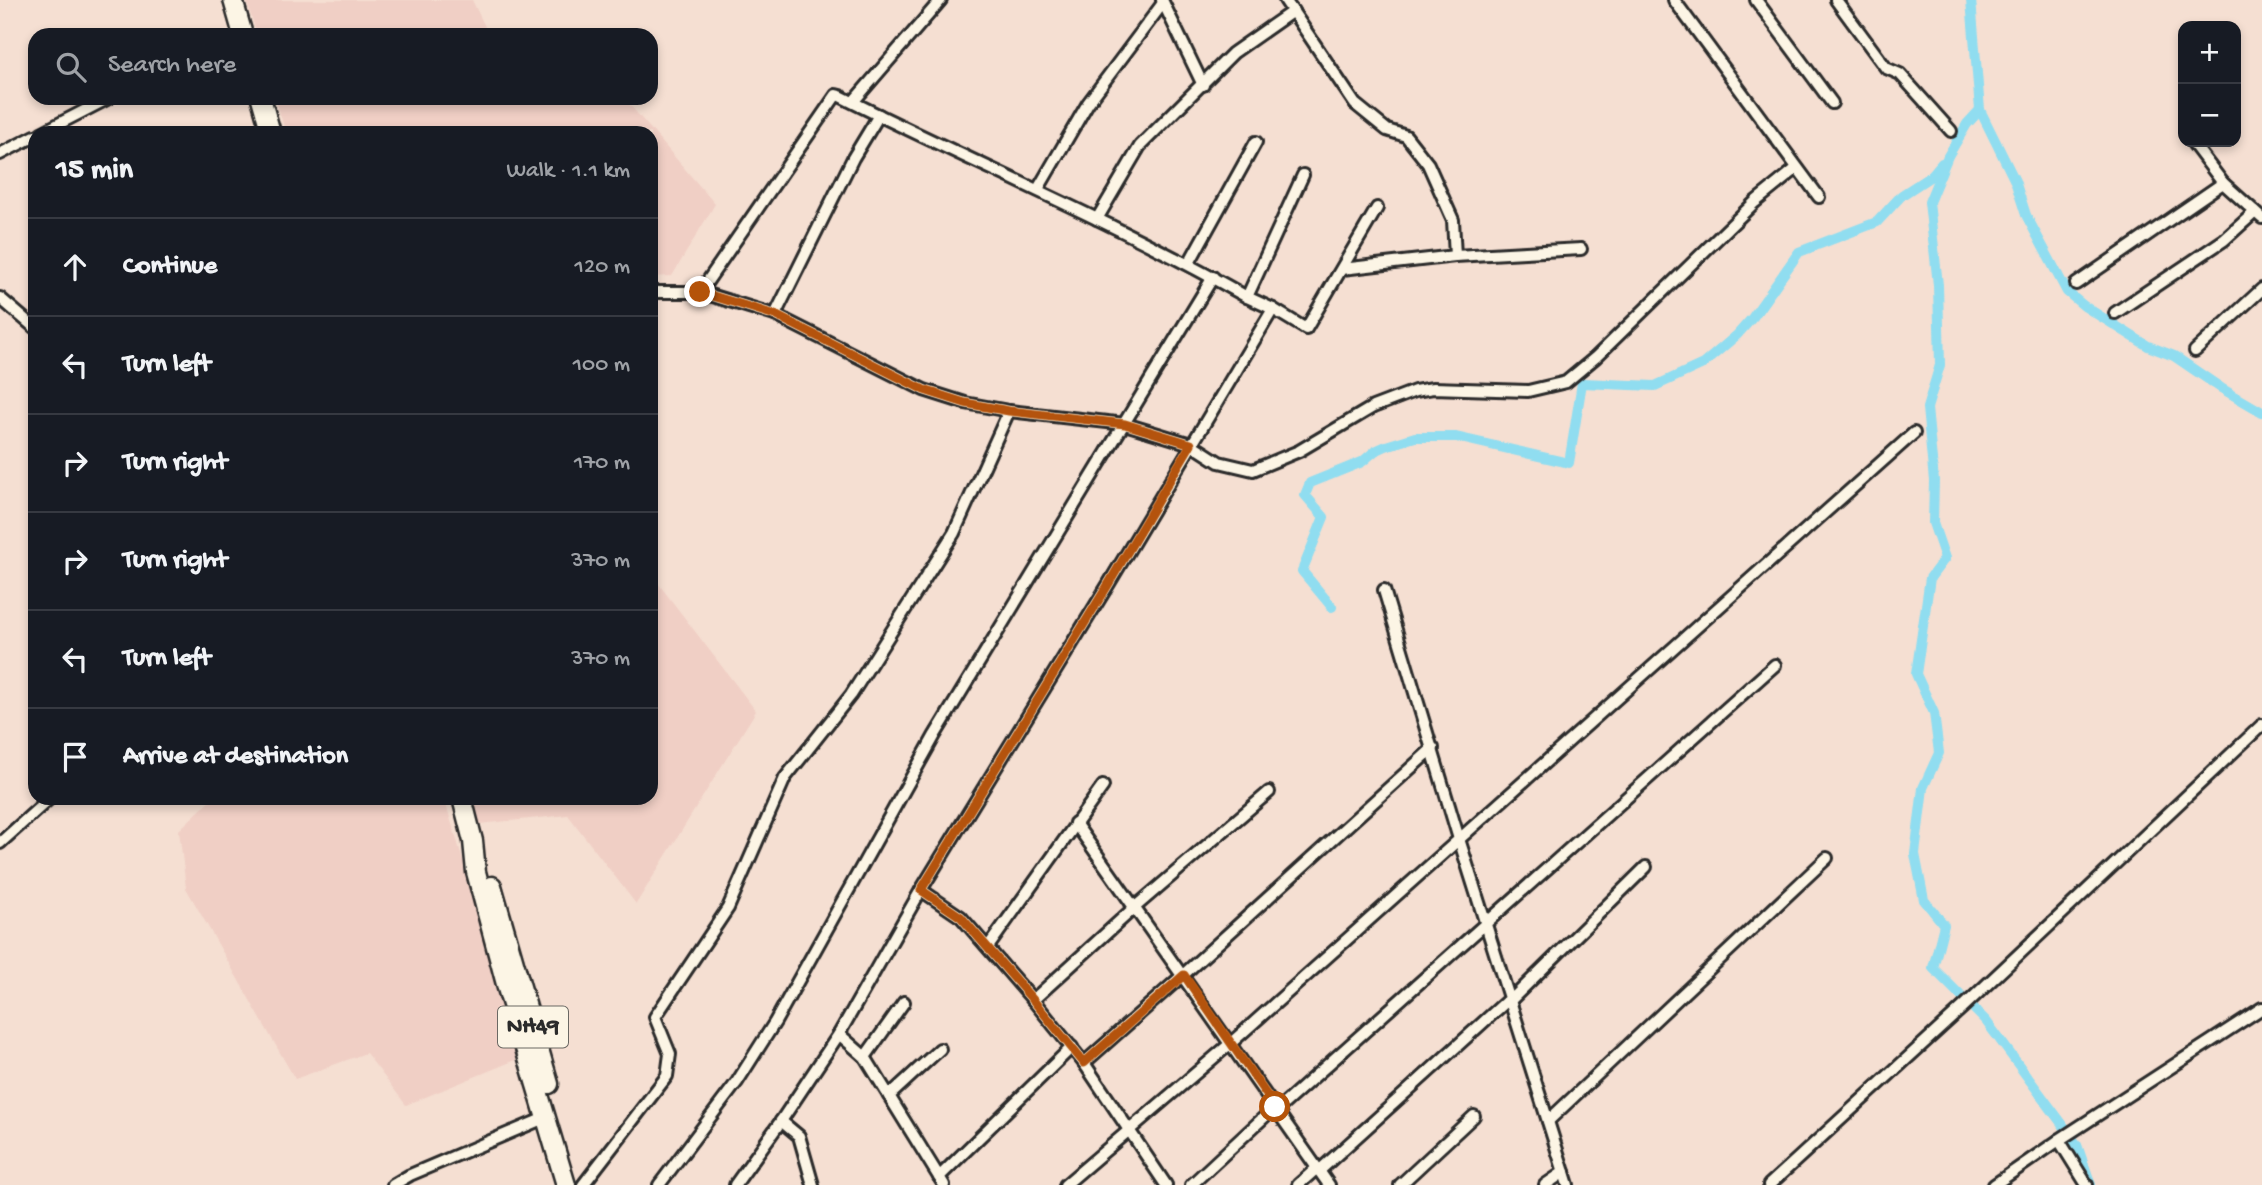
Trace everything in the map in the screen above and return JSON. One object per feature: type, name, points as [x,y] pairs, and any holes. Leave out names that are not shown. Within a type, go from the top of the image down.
[{"type":"highway","points":[[233,0],[237,28]]},
{"type":"highway","points":[[263,105],[269,126]]},
{"type":"highway","name":"NH49","points":[[464,805],[473,841],[476,872],[507,988],[566,1185]]},
{"type":"highway","name":"NH49","points":[[473,841],[487,869],[580,1185]]},
{"type":"street","points":[[853,102],[942,0]]},
{"type":"street","points":[[1285,0],[1355,104],[1387,130],[1406,136],[1428,164],[1453,220],[1455,256]]},
{"type":"street","points":[[1674,0],[1819,197]]},
{"type":"street","points":[[1756,0],[1832,103]]},
{"type":"street","points":[[1836,0],[1886,68],[1900,74],[1951,131]]},
{"type":"street","points":[[1038,189],[1088,103],[1162,2],[1203,85]]},
{"type":"street","points":[[1097,219],[1140,146],[1233,53],[1293,11]]},
{"type":"street","points":[[700,292],[836,96],[1038,189],[1189,263],[1306,329],[1377,208]]},
{"type":"street","points":[[55,126],[95,105]]},
{"type":"street","points":[[775,315],[853,158],[879,115]]},
{"type":"street","points":[[0,154],[28,140]]},
{"type":"street","points":[[1189,263],[1256,142]]},
{"type":"street","points":[[2115,313],[2258,215],[2223,183],[2196,147]]},
{"type":"street","points":[[658,292],[700,292],[775,315],[924,390],[965,403],[1009,411],[1125,424],[1191,444],[1219,462],[1253,470],[1299,451],[1373,407],[1415,391],[1433,388],[1528,391],[1566,382],[1596,357],[1755,202],[1797,168]]},
{"type":"street","points":[[1247,297],[1303,175]]},
{"type":"street","points":[[2076,285],[2223,183]]},
{"type":"street","points":[[1342,269],[1455,256],[1581,249]]},
{"type":"street","points":[[659,1185],[737,1082],[775,1022],[935,735],[1213,277]]},
{"type":"street","points":[[2195,351],[2262,289]]},
{"type":"street","points":[[0,298],[28,322]]},
{"type":"street","points":[[735,1185],[839,1034],[921,890],[1273,309]]},
{"type":"street","points":[[580,1185],[667,1076],[670,1054],[655,1017],[728,908],[786,778],[851,695],[954,533],[1009,411]]},
{"type":"street","points":[[1065,1185],[1231,1043],[1914,433]]},
{"type":"street","points":[[1384,590],[1568,1185]]},
{"type":"street","points":[[1191,1185],[1775,665]]},
{"type":"street","points":[[1769,1185],[1962,1008],[2262,725]]},
{"type":"street","points":[[1084,1063],[1433,748]]},
{"type":"street","points":[[988,947],[1103,786]]},
{"type":"street","points":[[1033,1000],[1133,908],[1269,792]]},
{"type":"street","points":[[0,843],[42,805]]},
{"type":"street","points":[[1075,823],[1329,1185]]},
{"type":"street","points":[[1548,1121],[1827,858]]},
{"type":"street","points":[[1298,1185],[1510,999],[1646,867]]},
{"type":"street","points":[[921,890],[961,917],[1033,1000],[1084,1063],[1166,1185]]},
{"type":"street","points":[[865,1057],[904,1002]]},
{"type":"street","points":[[1994,1185],[2262,1008]]},
{"type":"street","points":[[839,1034],[865,1057],[941,1181],[1072,1047]]},
{"type":"street","points":[[889,1096],[940,1048]]},
{"type":"street","points":[[1400,1185],[1474,1116]]},
{"type":"street","points":[[393,1185],[410,1175],[547,1117]]},
{"type":"street","points":[[781,1121],[799,1136],[813,1185]]},
{"type":"street","points":[[2059,1140],[2087,1185]]},
{"type":"street","points":[[1545,1185],[1564,1172]]},
{"type":"shaded area","points":[[246,0],[472,0],[486,28],[255,28]]},
{"type":"shaded area","points":[[277,105],[630,105],[648,126],[284,126]]},
{"type":"shaded area","points":[[658,138],[715,204],[672,276],[658,277]]},
{"type":"shaded area","points":[[658,583],[756,711],[636,904],[568,815],[479,824],[473,805],[658,805]]},
{"type":"shaded area","points":[[206,805],[446,805],[523,1057],[406,1105],[366,1053],[295,1079],[186,888],[179,830]]},
{"type":"waterway","points":[[1971,0],[1980,110],[2015,181],[2026,215],[2067,292],[2084,306],[2148,346],[2174,356],[2262,412]]},
{"type":"waterway","points":[[1980,110],[1967,124],[1948,156],[1929,202],[1938,285],[1940,365],[1927,408],[1934,481],[1933,523],[1945,558],[1930,578],[1916,674],[1934,713],[1939,753],[1923,788],[1915,854],[1924,900],[1944,925],[1933,968],[1986,1021],[2063,1125],[2077,1145],[2091,1185]]},
{"type":"waterway","points":[[1332,607],[1302,571],[1324,517],[1305,495],[1310,483],[1362,462],[1386,446],[1415,437],[1456,437],[1569,463],[1582,383],[1655,386],[1703,364],[1737,335],[1753,317],[1799,252],[1877,222],[1902,195],[1931,176],[1942,163]]},
{"type":"route","points":[[700,292],[775,315],[924,390],[965,403],[1009,411],[1125,424],[1191,444],[921,890],[961,917],[1084,1063],[1184,975],[1275,1107]]}]
